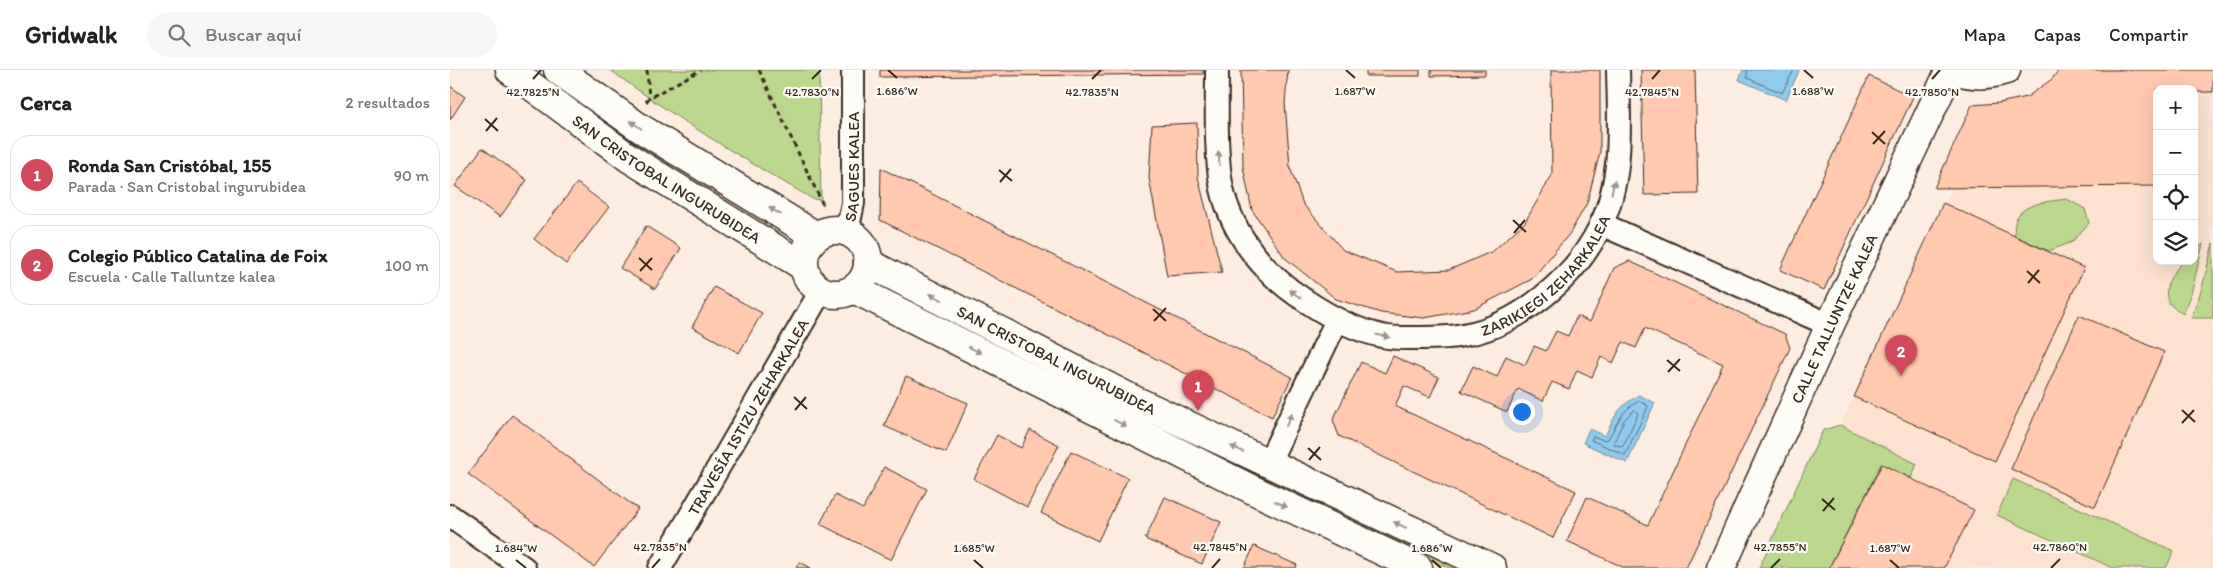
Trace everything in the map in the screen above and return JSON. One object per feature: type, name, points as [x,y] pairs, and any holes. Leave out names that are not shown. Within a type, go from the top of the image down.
[{"type":"street","name":"SAN CRISTOBAL INGURUBIDEA","points":[[510,70],[629,158],[803,266]]},
{"type":"street","name":"SAN CRISTOBAL INGURUBIDEA","points":[[558,70],[640,128],[816,236]]},
{"type":"street","name":"SAGUES KALEA","points":[[848,232],[853,203],[853,70]]},
{"type":"street","name":"ZARIKIEGI ZEHARKALEA","points":[[1217,70],[1218,136],[1222,190],[1242,238],[1272,276],[1317,310],[1364,331],[1385,337],[1410,338],[1464,335],[1486,329],[1510,317],[1545,295],[1575,265],[1601,224],[1612,192],[1619,149],[1618,70]]},
{"type":"street","points":[[1952,70],[1971,75],[1991,75],[2006,70]]},
{"type":"street","name":"CALLE TALLUNTZE KALEA","points":[[1721,568],[1830,325],[1952,70]]},
{"type":"street","points":[[1601,224],[1830,325]]},
{"type":"street","points":[[837,229],[848,232],[859,239],[866,250],[868,263],[864,277],[854,289],[832,294],[821,290],[809,280],[803,266],[806,249],[816,236],[826,231],[837,229]]},
{"type":"street","name":"SAN CRISTOBAL INGURUBIDEA","points":[[868,263],[1132,399],[1492,568]]},
{"type":"street","name":"SAN CRISTOBAL INGURUBIDEA","points":[[854,289],[1253,490],[1418,568]]},
{"type":"street","name":"TRAVESÍA ISTIZU ZEHARKALEA","points":[[660,568],[821,290]]},
{"type":"street","points":[[1268,464],[1337,320]]},
{"type":"street","points":[[450,516],[524,568]]},
{"type":"path","points":[[647,70],[649,98],[701,70]]},
{"type":"path","points":[[759,70],[824,207]]},
{"type":"shaded area","points":[[2213,70],[2213,568],[1758,568],[1823,430],[1840,425],[1952,188],[1934,188],[1972,105],[1999,103],[2027,97],[2052,79]]},
{"type":"green space","points":[[610,70],[819,70],[821,200],[813,199],[735,153],[659,105]]},
{"type":"green space","points":[[2067,199],[2085,209],[2089,223],[2072,242],[2049,251],[2015,236],[2017,217],[2030,206],[2048,201]]},
{"type":"green space","points":[[2213,243],[2213,318],[2191,318],[2202,288]]},
{"type":"green space","points":[[2203,244],[2198,265],[2198,248]]},
{"type":"green space","points":[[2180,265],[2198,265],[2192,290],[2183,314],[2170,304],[2166,293],[2169,281]]},
{"type":"green space","points":[[929,304],[1287,486],[1284,490],[1170,435],[926,309]]},
{"type":"green space","points":[[1840,425],[1917,464],[1911,478],[1881,464],[1829,568],[1759,568],[1823,430]]},
{"type":"green space","points":[[2013,479],[2174,551],[2166,568],[2113,568],[1997,515]]},
{"type":"green space","points":[[1306,495],[1463,568],[1449,568],[1304,500]]},
{"type":"water","points":[[1743,70],[1799,71],[1786,100],[1739,80]]},
{"type":"water","points":[[1639,395],[1655,403],[1627,463],[1583,443],[1589,429],[1605,436],[1618,412]]},
{"type":"building","points":[[880,70],[1203,70],[1203,74],[880,77]]},
{"type":"building","points":[[1241,70],[1288,70],[1285,103],[1290,167],[1303,204],[1343,250],[1397,272],[1449,270],[1493,251],[1525,222],[1552,175],[1551,70],[1600,70],[1600,152],[1587,203],[1570,233],[1532,279],[1474,309],[1424,318],[1381,313],[1336,299],[1285,258],[1252,210],[1243,167]]},
{"type":"building","points":[[1366,70],[1420,70],[1420,76],[1366,76]]},
{"type":"building","points":[[1431,70],[1485,70],[1485,75],[1431,76]]},
{"type":"building","points":[[1641,70],[1695,70],[1698,194],[1644,195]]},
{"type":"building","points":[[2059,70],[2213,70],[2213,92],[2198,92],[2198,85],[2153,85],[2153,186],[1934,188],[1972,105],[1999,103],[2027,97],[2052,79]]},
{"type":"building","points":[[1869,76],[1913,97],[1824,290],[1780,270]]},
{"type":"building","points":[[450,86],[465,97],[450,120]]},
{"type":"building","points":[[1197,123],[1198,177],[1222,272],[1167,276],[1149,178],[1152,125]]},
{"type":"building","points":[[482,148],[527,180],[500,217],[455,186]]},
{"type":"building","points":[[881,168],[1292,377],[1272,417],[880,220]]},
{"type":"building","points":[[577,183],[609,207],[566,264],[534,239]]},
{"type":"building","points":[[1943,203],[2084,268],[1995,461],[1854,397]]},
{"type":"building","points":[[646,226],[681,248],[655,289],[620,268]]},
{"type":"building","points":[[1629,261],[1785,334],[1790,348],[1686,568],[1625,568],[1567,541],[1587,497],[1648,525],[1723,364],[1645,328],[1636,348],[1623,342],[1613,363],[1601,357],[1592,377],[1577,370],[1569,389],[1552,382],[1543,401],[1518,389],[1507,412],[1461,391],[1473,366],[1497,377],[1506,356],[1525,365],[1534,346],[1546,351],[1556,331],[1568,336],[1577,316],[1590,322],[1614,268]]},
{"type":"building","points":[[714,287],[762,313],[739,353],[692,327]]},
{"type":"building","points":[[2079,315],[2164,352],[2095,507],[2011,469]]},
{"type":"building","points":[[1393,356],[1439,377],[1430,397],[1404,386],[1395,406],[1576,491],[1553,538],[1339,436],[1333,420],[1361,362],[1385,373]]},
{"type":"building","points":[[906,376],[968,403],[946,453],[884,426]]},
{"type":"building","points":[[512,415],[638,509],[594,567],[468,474]]},
{"type":"building","points":[[1030,430],[1059,445],[1027,507],[974,479],[997,435],[1021,448]]},
{"type":"building","points":[[1071,451],[1128,478],[1098,541],[1041,513]]},
{"type":"building","points":[[1882,464],[1974,510],[1944,568],[1829,568]]},
{"type":"building","points":[[884,467],[927,489],[891,560],[820,524],[835,495],[863,509]]},
{"type":"building","points":[[1165,497],[1221,522],[1202,564],[1145,539]]},
{"type":"building","points":[[1254,546],[1297,565],[1296,568],[1244,568]]},
{"type":"building","points":[[800,562],[811,568],[796,568]]},
{"type":"place","name":"Colegio Público Catalina de Foix","points":[[1901,376]]},
{"type":"place","name":"Ronda San Cristóbal, 155","points":[[1198,411]]}]
